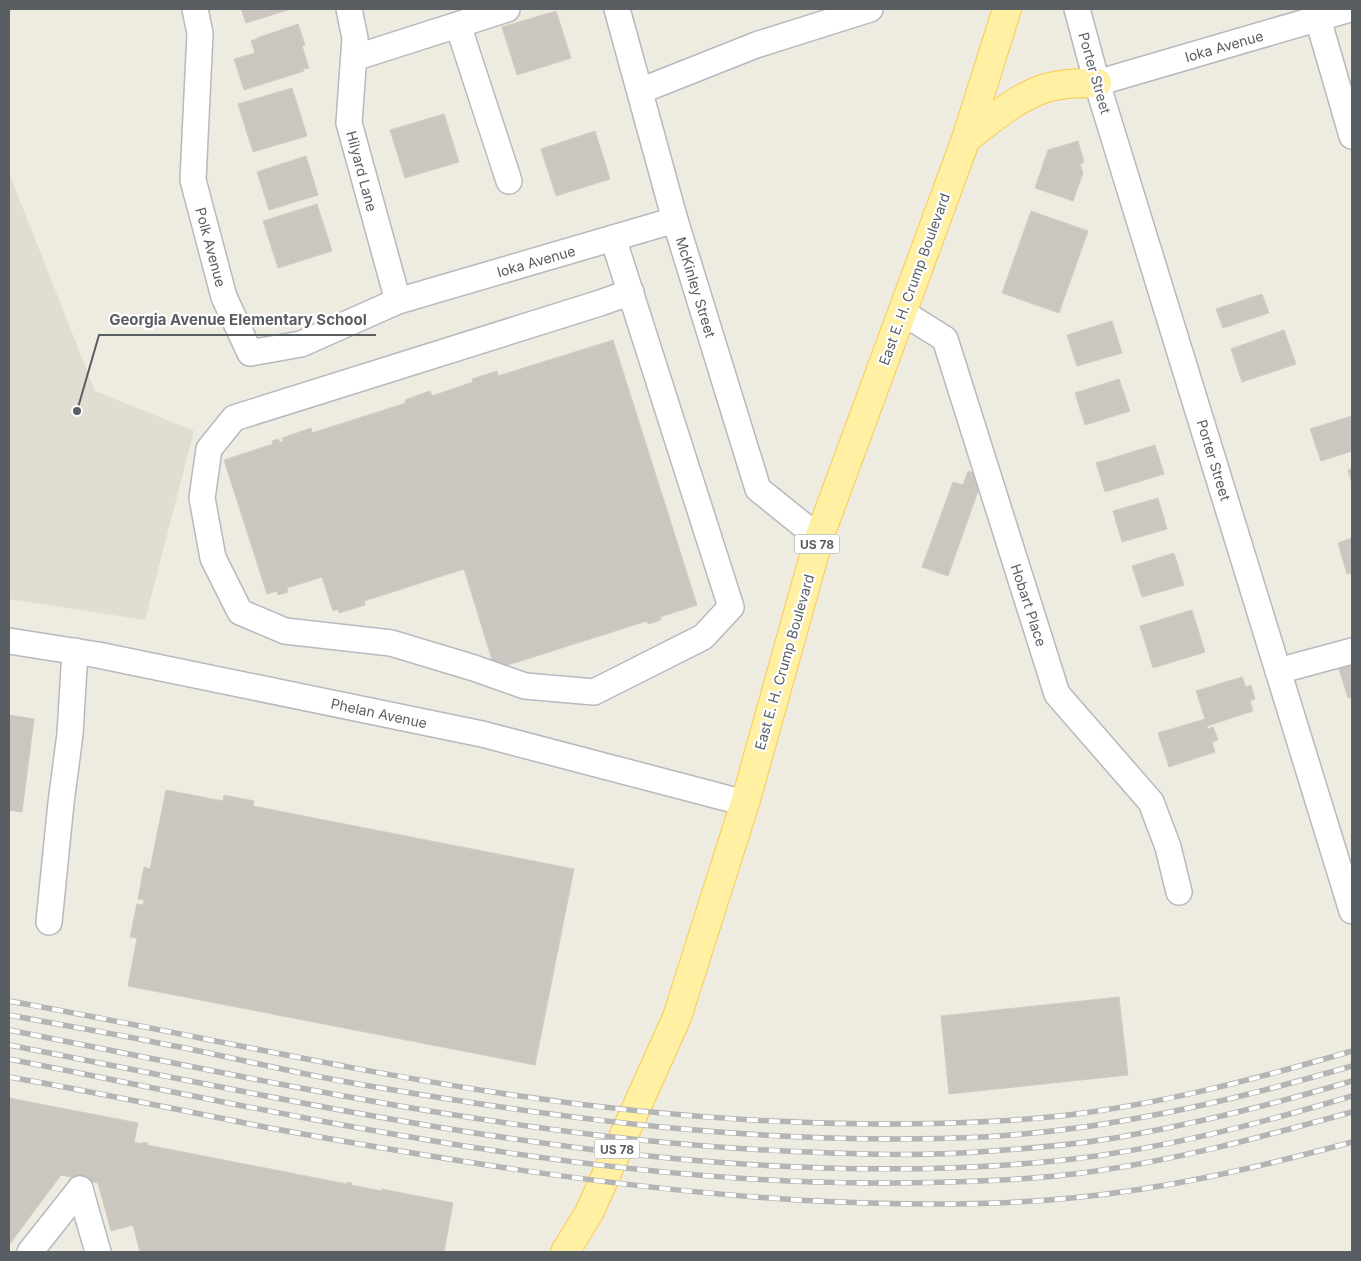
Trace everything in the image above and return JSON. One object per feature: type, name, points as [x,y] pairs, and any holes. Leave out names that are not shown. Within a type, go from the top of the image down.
[{"type":"main road","name":"East E. H. Crump Boulevard","points":[[565,1252],[589,1213],[677,1017],[745,803],[819,538],[966,139],[1007,9]]},
{"type":"main road","points":[[966,139],[1022,98],[1045,88],[1071,83],[1097,83]]},
{"type":"street","name":"Polk Avenue","points":[[195,9],[200,33],[193,180],[224,297],[250,352],[301,344],[398,301]]},
{"type":"street","name":"Hilyard Lane","points":[[349,9],[355,38],[350,123],[398,301]]},
{"type":"street","points":[[354,58],[507,9]]},
{"type":"street","name":"McKinley Street","points":[[618,9],[675,220],[758,489],[819,538]]},
{"type":"street","points":[[640,91],[756,45],[870,9]]},
{"type":"street","name":"Porter Street","points":[[1077,9],[1097,83],[1352,912]]},
{"type":"street","name":"Ioka Avenue","points":[[1097,83],[1350,9]]},
{"type":"street","points":[[1318,19],[1352,136]]},
{"type":"street","points":[[458,25],[508,181]]},
{"type":"street","name":"Ioka Avenue","points":[[398,301],[675,220]]},
{"type":"street","points":[[614,238],[731,607],[703,637],[594,692],[525,686],[474,668],[391,643],[285,631],[240,612],[213,558],[202,498],[209,449],[234,418],[630,292]]},
{"type":"street","name":"Hobart Place","points":[[902,312],[945,339],[1057,694],[1151,802],[1168,847],[1179,892]]},
{"type":"street","name":"Phelan Avenue","points":[[9,641],[75,651],[482,734],[745,803]]},
{"type":"street","points":[[49,922],[70,734],[75,651]]},
{"type":"street","points":[[1278,671],[1352,651]]},
{"type":"street","points":[[30,1252],[80,1190],[98,1252]]},
{"type":"shaded area","points":[[9,173],[95,391],[194,431],[145,620],[9,599]]},
{"type":"building","points":[[241,9],[291,9],[246,23]]},
{"type":"building","points":[[556,11],[571,58],[517,75],[502,27]]},
{"type":"building","points":[[298,24],[305,45],[302,46],[309,68],[244,90],[234,59],[255,53],[251,41]]},
{"type":"building","points":[[292,88],[307,136],[253,152],[238,104]]},
{"type":"building","points":[[444,114],[459,162],[405,178],[390,130]]},
{"type":"building","points":[[595,131],[610,179],[556,196],[541,149]]},
{"type":"building","points":[[1078,141],[1084,162],[1080,164],[1083,173],[1073,201],[1035,188],[1048,150]]},
{"type":"building","points":[[306,156],[318,195],[269,210],[257,172]]},
{"type":"building","points":[[317,204],[332,251],[278,268],[263,221]]},
{"type":"building","points":[[1031,211],[1088,231],[1059,313],[1002,293]]},
{"type":"building","points":[[1262,294],[1269,313],[1223,328],[1216,309]]},
{"type":"building","points":[[1112,321],[1122,353],[1077,366],[1067,335]]},
{"type":"building","points":[[1284,330],[1296,364],[1242,382],[1231,349]]},
{"type":"building","points":[[613,340],[697,605],[660,617],[661,620],[648,624],[647,621],[495,669],[464,569],[364,601],[365,605],[339,613],[338,609],[333,611],[322,577],[287,588],[288,592],[278,595],[277,591],[267,594],[224,460],[273,444],[272,441],[278,439],[280,443],[283,441],[282,438],[311,428],[312,433],[406,403],[405,400],[430,391],[432,396],[473,382],[472,379],[497,371],[498,376]]},
{"type":"building","points":[[1119,379],[1130,411],[1085,425],[1075,393]]},
{"type":"building","points":[[1352,416],[1352,451],[1321,461],[1310,429]]},
{"type":"building","points":[[1155,445],[1164,474],[1105,492],[1096,463]]},
{"type":"building","points":[[1352,468],[1352,484],[1348,470]]},
{"type":"building","points":[[968,471],[983,477],[948,576],[922,567],[953,482],[963,485]]},
{"type":"building","points":[[1158,498],[1167,529],[1122,542],[1113,511]]},
{"type":"building","points":[[1352,538],[1352,573],[1347,574],[1338,543]]},
{"type":"building","points":[[1174,553],[1184,585],[1142,597],[1132,566]]},
{"type":"building","points":[[1192,610],[1205,652],[1153,668],[1140,626]]},
{"type":"building","points":[[1352,665],[1352,697],[1348,698],[1339,669]]},
{"type":"building","points":[[1242,677],[1246,687],[1251,685],[1255,699],[1250,701],[1253,711],[1207,726],[1208,729],[1213,727],[1218,740],[1212,742],[1215,752],[1169,767],[1158,733],[1205,719],[1196,691]]},
{"type":"building","points":[[9,715],[34,719],[22,812],[9,810]]},
{"type":"building","points":[[166,790],[223,801],[224,795],[254,801],[253,806],[574,869],[535,1065],[128,986],[137,938],[130,937],[137,904],[143,905],[144,900],[138,899],[144,867],[150,869]]},
{"type":"building","points":[[1119,997],[1128,1075],[949,1094],[941,1016]]},
{"type":"building","points":[[9,1098],[138,1123],[134,1142],[143,1144],[143,1142],[148,1143],[147,1145],[453,1203],[444,1252],[140,1252],[133,1225],[111,1231],[98,1183],[61,1175],[9,1245]]},
{"type":"railway","points":[[9,1001],[311,1060],[493,1092],[635,1111],[731,1119],[826,1123],[944,1123],[1013,1120],[1096,1111],[1207,1090],[1352,1051]]},
{"type":"railway","points":[[9,1015],[145,1040],[334,1080],[513,1109],[670,1128],[826,1138],[984,1137],[1078,1128],[1124,1121],[1216,1102],[1352,1066]]},
{"type":"railway","points":[[9,1030],[298,1088],[492,1121],[589,1134],[687,1144],[836,1153],[965,1153],[1093,1141],[1155,1131],[1212,1118],[1352,1081]]},
{"type":"railway","points":[[9,1045],[270,1097],[534,1142],[666,1158],[799,1167],[932,1168],[1065,1160],[1138,1149],[1210,1134],[1352,1096]]},
{"type":"railway","points":[[9,1059],[222,1102],[435,1141],[543,1158],[650,1171],[758,1179],[916,1183],[991,1181],[1065,1175],[1174,1157],[1352,1112]]},
{"type":"railway","points":[[9,1077],[270,1128],[467,1162],[665,1189],[832,1202],[969,1204],[1037,1201],[1107,1194],[1213,1176],[1352,1142]]},
{"type":"place","name":"Georgia Avenue Elementary School","points":[[77,411]]}]
